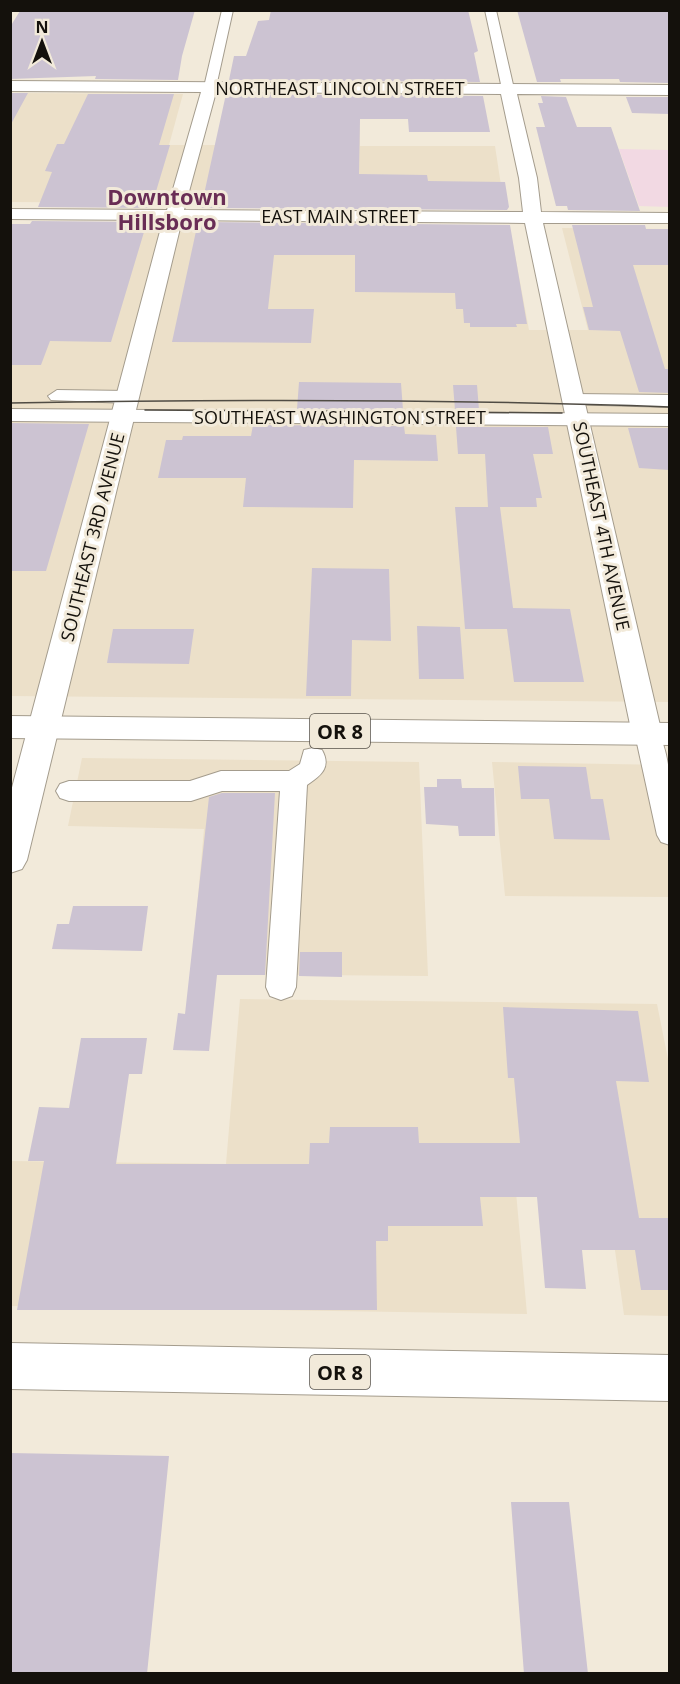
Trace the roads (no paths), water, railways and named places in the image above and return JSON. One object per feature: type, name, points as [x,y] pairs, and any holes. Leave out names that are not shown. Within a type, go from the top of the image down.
[{"type":"main road","name":"NORTHEAST LINCOLN STREET","points":[[10,86],[669,90]]},
{"type":"main road","name":"SOUTHEAST 3RD AVENUE","points":[[10,860],[174,215],[210,87]]},
{"type":"main road","name":"SOUTHEAST 4TH AVENUE","points":[[508,89],[528,178],[533,217],[576,410],[658,734]]},
{"type":"main road","name":"EAST MAIN STREET","points":[[10,214],[669,218]]},
{"type":"main road","name":"OR 8","points":[[10,727],[658,734]]},
{"type":"main road","name":"OR 8","points":[[10,1366],[669,1378]]},
{"type":"street","points":[[210,87],[228,10]]},
{"type":"street","points":[[490,10],[508,89]]},
{"type":"street","name":"SOUTHEAST WASHINGTON STREET","points":[[39,396],[125,406]]},
{"type":"street","name":"SOUTHEAST WASHINGTON STREET","points":[[576,410],[669,401]]},
{"type":"street","name":"SOUTHEAST WASHINGTON STREET","points":[[10,415],[125,406],[576,410],[669,420]]},
{"type":"street","name":"SOUTHEAST 4TH AVENUE","points":[[658,734],[669,835]]},
{"type":"street","points":[[69,791],[191,791],[221,781],[294,781],[313,768],[314,758]]},
{"type":"street","points":[[281,987],[294,781]]},
{"type":"tram line","points":[[10,403],[340,400],[670,407]]},
{"type":"tram line","points":[[145,410],[562,413]]},
{"type":"district","name":"Downtown Hillsboro","points":[[167,208]]}]
